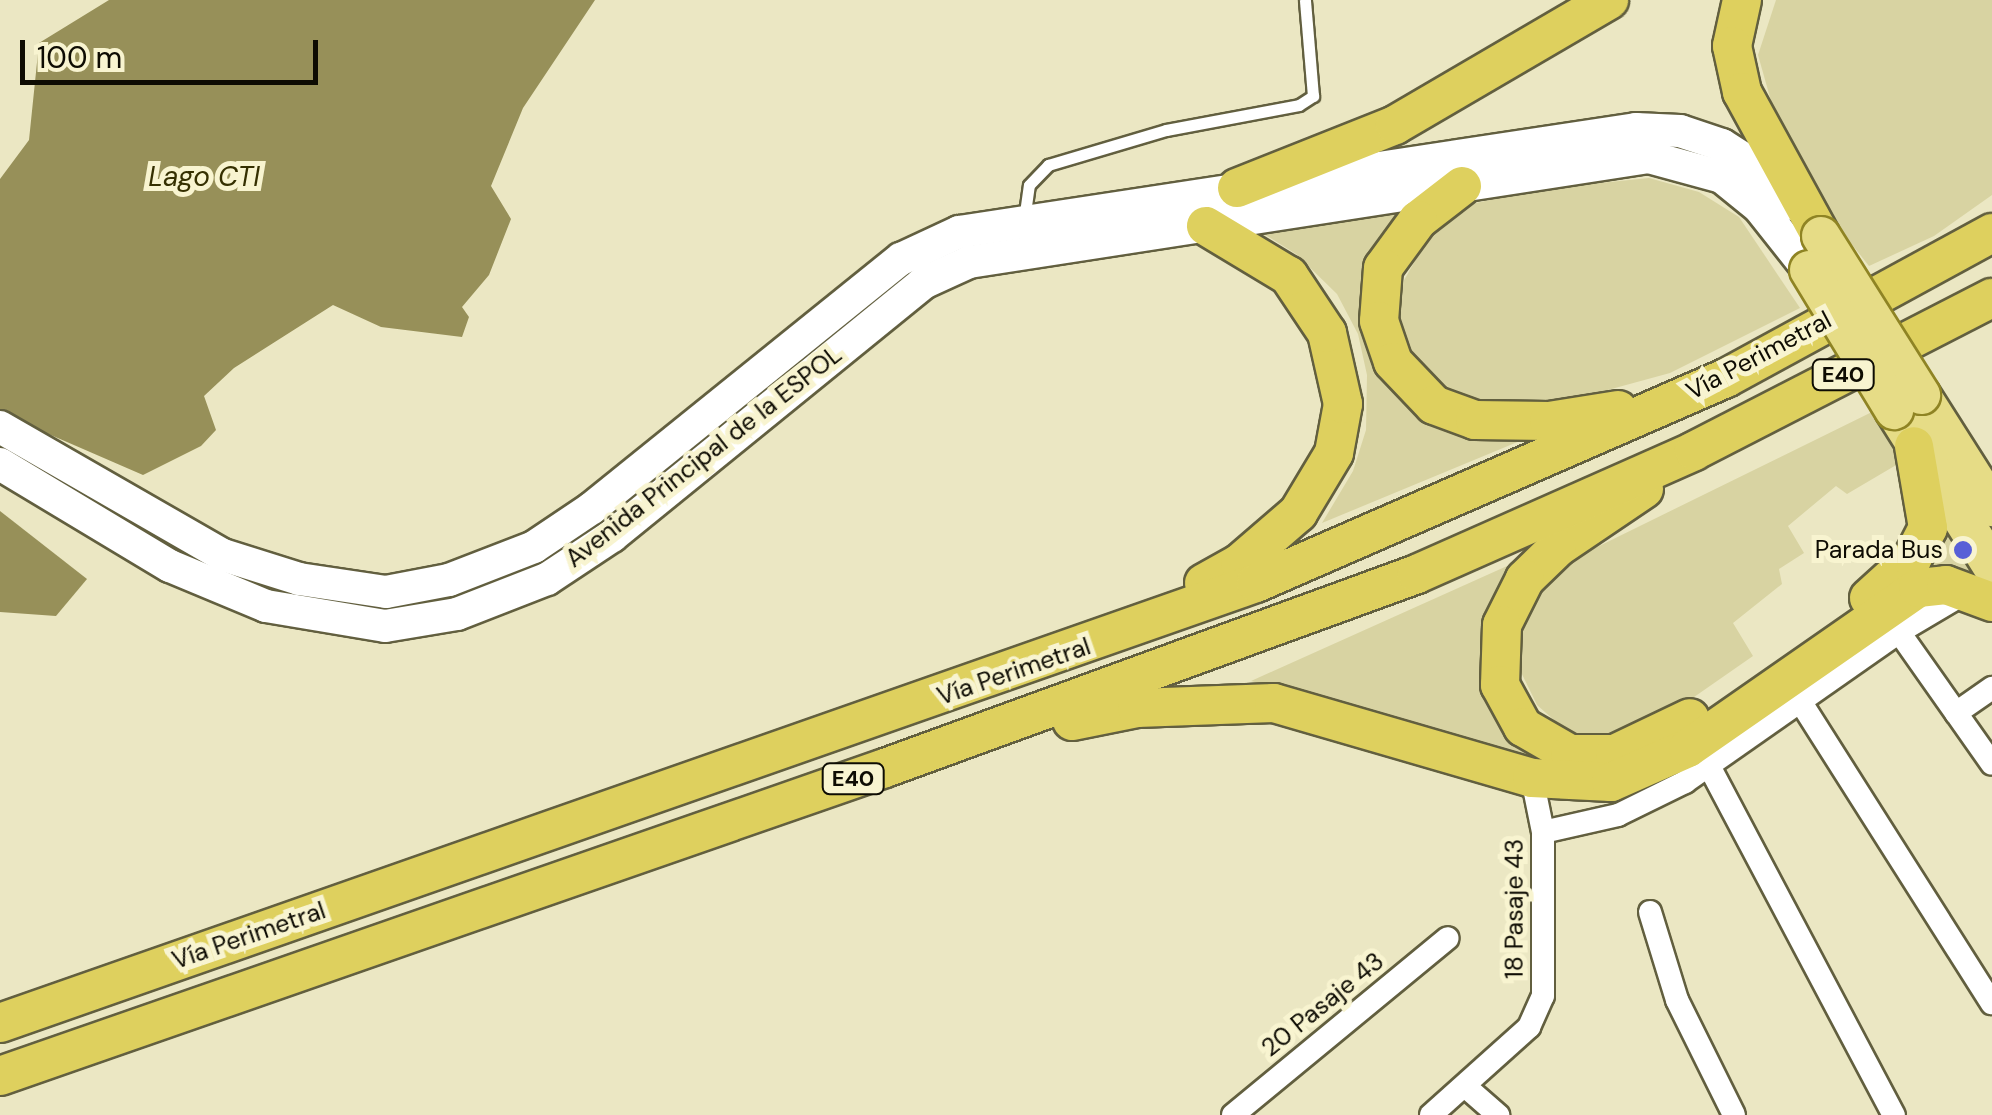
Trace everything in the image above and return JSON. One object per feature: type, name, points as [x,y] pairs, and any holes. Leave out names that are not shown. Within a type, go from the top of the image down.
[{"type":"highway","points":[[1237,188],[1396,125],[1608,0]]},
{"type":"highway","points":[[1742,0],[1732,46],[1742,92],[1815,253]]},
{"type":"highway","points":[[1462,186],[1407,232],[1379,280],[1382,336],[1393,362],[1422,396],[1475,420],[1536,422],[1624,408],[1726,378]]},
{"type":"highway","name":"Vía Perimetral","points":[[0,1023],[1080,650],[1391,527],[1726,378],[1978,240],[1992,220]]},
{"type":"highway","points":[[1080,650],[1240,564],[1269,540],[1319,483],[1339,437],[1339,370],[1310,303],[1274,264],[1206,226]]},
{"type":"highway","name":"Vía Perimetral","points":[[0,1076],[885,768],[1416,574],[1694,452],[1992,298]]},
{"type":"highway","points":[[1694,452],[1542,560],[1508,609],[1499,638],[1500,685],[1522,726],[1554,750],[1599,756],[1650,740],[1709,708],[1881,590],[1912,560],[1928,528],[1914,446]]},
{"type":"highway","points":[[885,768],[1113,712],[1243,701],[1304,708],[1532,778],[1611,782],[1655,767],[1896,599],[1938,584],[1985,586]]},
{"type":"main road","points":[[1164,213],[1237,188],[1621,130],[1666,129],[1709,139],[1749,161],[1815,253],[1908,403],[1992,507]]},
{"type":"main road","points":[[1164,213],[1206,226],[1620,159],[1674,159],[1740,189],[1815,253]]},
{"type":"main road","name":"Avenida Principal de la ESPOL","points":[[0,464],[170,566],[266,606],[384,626],[458,614],[547,579],[696,470],[924,282],[1029,235],[1128,201],[1164,213]]},
{"type":"main road","name":"Avenida Principal de la ESPOL","points":[[0,427],[223,555],[299,579],[386,592],[449,580],[534,547],[901,259],[959,232],[1128,234],[1164,213]]},
{"type":"main road","points":[[1908,403],[1914,446],[1985,586]]},
{"type":"main road","points":[[673,441],[696,470]]},
{"type":"street","points":[[1543,832],[1618,815],[1709,766],[1898,632],[1985,586]]},
{"type":"street","points":[[1898,632],[1992,764]]},
{"type":"street","points":[[1956,713],[1992,688]]},
{"type":"street","points":[[1800,701],[1992,1003]]},
{"type":"street","points":[[1709,766],[1894,1115]]},
{"type":"street","name":"18 Pasaje 43","points":[[1431,1115],[1529,1028],[1542,996],[1543,832],[1532,778]]},
{"type":"street","points":[[1650,912],[1677,1000],[1734,1115]]},
{"type":"street","name":"20 Pasaje 43","points":[[1233,1115],[1448,938]]},
{"type":"street","points":[[1466,1087],[1498,1115]]},
{"type":"lane","points":[[1029,235],[1029,185],[1048,165],[1166,130],[1299,106],[1313,96],[1305,0]]},
{"type":"shaded area","points":[[1776,0],[1992,0],[1992,195],[1934,236],[1869,266],[1838,227],[1775,115],[1758,55]]},
{"type":"shaded area","points":[[1649,178],[1699,192],[1739,217],[1800,308],[1670,373],[1560,403],[1499,412],[1427,386],[1401,350],[1395,314],[1403,282],[1436,224],[1467,205],[1541,189]]},
{"type":"shaded area","points":[[1417,199],[1391,234],[1386,365],[1539,433],[1322,523],[1353,471],[1366,430],[1367,375],[1358,334],[1337,294],[1296,254],[1259,231]]},
{"type":"shaded area","points":[[1876,410],[1903,461],[1847,494],[1836,486],[1788,526],[1804,553],[1779,569],[1782,584],[1733,623],[1753,656],[1638,736],[1605,742],[1571,735],[1537,705],[1519,668],[1519,626],[1532,592],[1587,552]]},
{"type":"shaded area","points":[[1942,518],[1983,581],[1908,585]]},
{"type":"shaded area","points":[[1534,554],[1493,597],[1483,651],[1575,770],[1537,767],[1390,717],[1251,681]]},
{"type":"water","name":"Lago CTI","points":[[109,0],[595,0],[523,108],[491,186],[511,219],[489,275],[462,307],[469,317],[462,337],[381,327],[333,305],[234,368],[204,396],[216,430],[201,446],[143,475],[37,429],[0,482],[0,179],[29,140],[39,43]]},
{"type":"water","points":[[0,511],[87,579],[56,616],[0,612]]},
{"type":"place","name":"Parada Bus","points":[[1963,550]]}]
